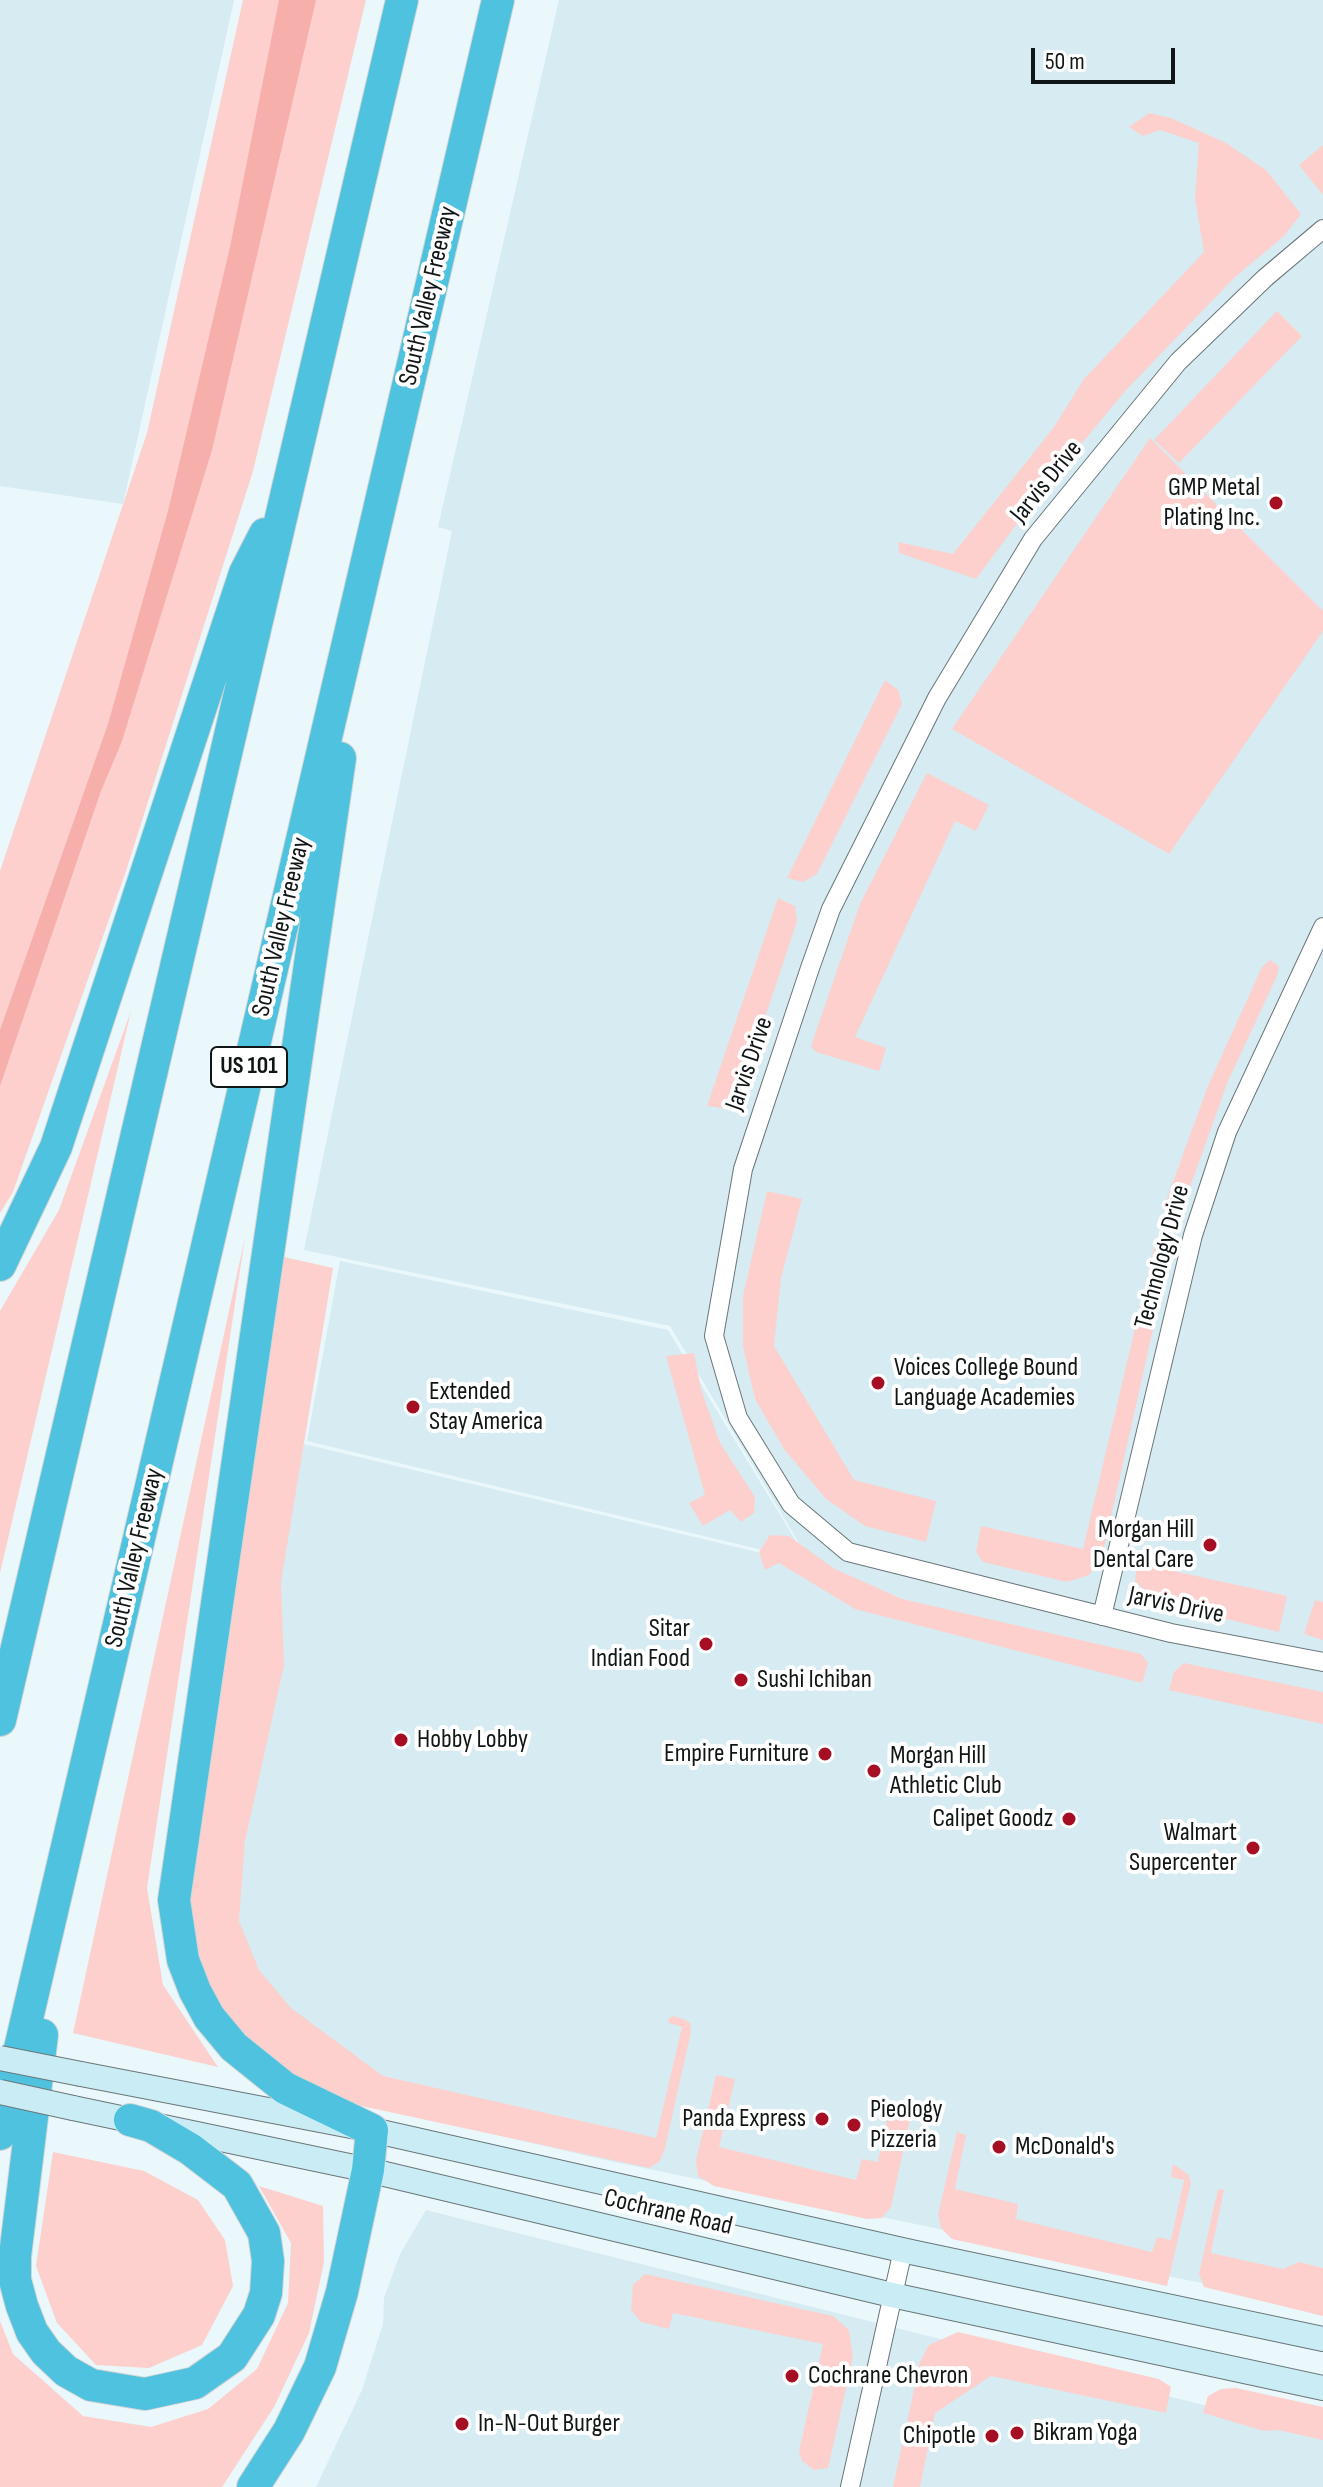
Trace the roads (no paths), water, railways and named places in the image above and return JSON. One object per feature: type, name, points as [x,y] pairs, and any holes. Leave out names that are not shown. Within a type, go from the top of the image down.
[{"type":"highway","points":[[0,1720],[402,0]]},
{"type":"highway","name":"South Valley Freeway","points":[[0,2134],[498,0]]},
{"type":"highway","points":[[0,1265],[41,1184],[60,1135],[245,573],[287,492]]},
{"type":"highway","points":[[253,2487],[289,2431],[320,2367],[342,2292],[368,2170],[372,2130],[285,2088],[255,2068],[234,2047],[209,2017],[195,1991],[183,1960],[174,1900],[371,544]]},
{"type":"highway","points":[[65,1855],[18,2221],[15,2280],[32,2332],[46,2352],[66,2371],[91,2385],[145,2394],[195,2383],[232,2357],[259,2315],[266,2293],[268,2261],[264,2233],[237,2185],[190,2149],[151,2126],[130,2120]]},
{"type":"main road","name":"Cochrane Road","points":[[0,2058],[372,2130],[903,2250],[1323,2339]]},
{"type":"main road","name":"Cochrane Road","points":[[0,2092],[368,2170],[892,2295],[1323,2388]]},
{"type":"street","name":"Jarvis Drive","points":[[1323,229],[1265,278],[1178,362],[1033,539],[937,698],[831,909],[810,968],[743,1169],[714,1336],[738,1418],[791,1504],[848,1552],[1171,1633],[1323,1662]]},
{"type":"street","name":"Technology Drive","points":[[1102,1616],[1197,1220],[1227,1132],[1323,927]]},
{"type":"street","points":[[850,2487],[903,2250]]},
{"type":"place","name":"GMP Metal Plating Inc.","points":[[1276,503]]},
{"type":"place","name":"Voices College Bound Language Academies","points":[[878,1383]]},
{"type":"place","name":"Extended Stay America","points":[[413,1407]]},
{"type":"place","name":"Morgan Hill Dental Care","points":[[1210,1545]]},
{"type":"place","name":"Sitar Indian Food","points":[[706,1644]]},
{"type":"place","name":"Sushi Ichiban","points":[[741,1680]]},
{"type":"place","name":"Hobby Lobby","points":[[401,1740]]},
{"type":"place","name":"Empire Furniture","points":[[825,1754]]},
{"type":"place","name":"Morgan Hill Athletic Club","points":[[874,1771]]},
{"type":"place","name":"Calipet Goodz","points":[[1069,1819]]},
{"type":"place","name":"Walmart Supercenter","points":[[1253,1848]]},
{"type":"place","name":"Panda Express","points":[[822,2119]]},
{"type":"place","name":"Pieology Pizzeria","points":[[854,2125]]},
{"type":"place","name":"McDonald's","points":[[999,2147]]},
{"type":"place","name":"Cochrane Chevron","points":[[792,2376]]},
{"type":"place","name":"In-N-Out Burger","points":[[462,2424]]},
{"type":"place","name":"Bikram Yoga","points":[[1017,2433]]},
{"type":"place","name":"Chipotle","points":[[992,2436]]}]
